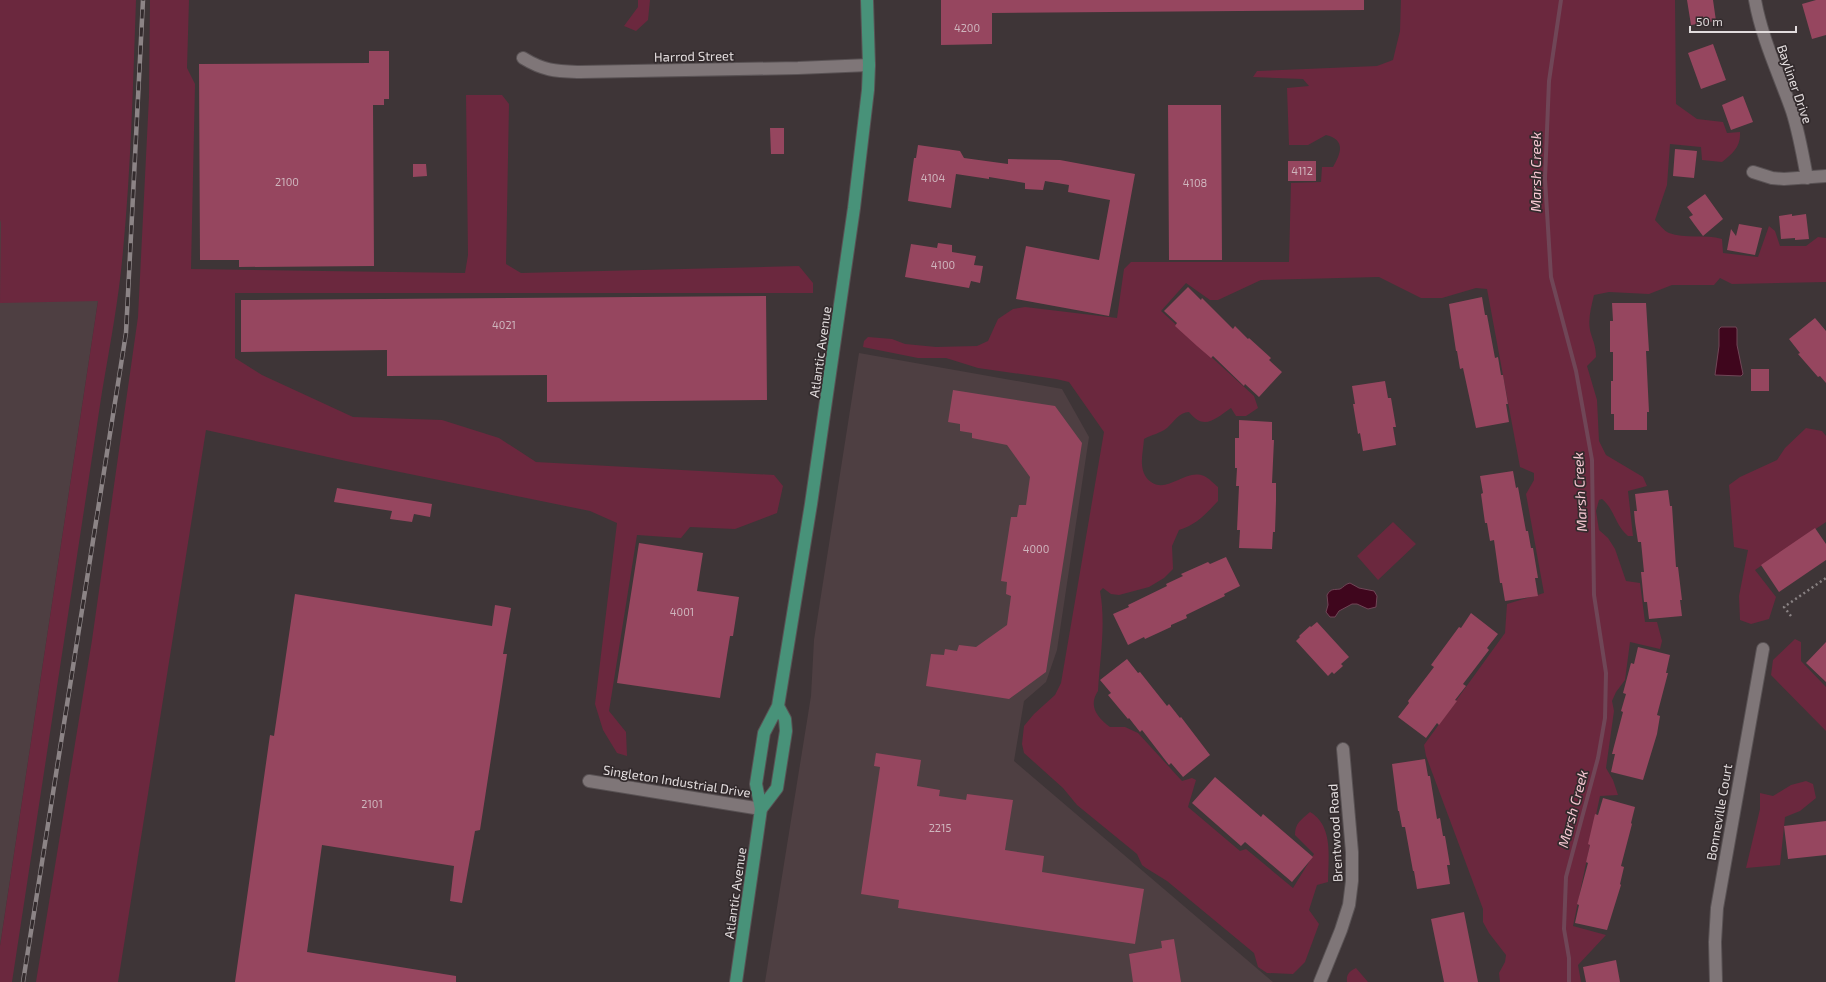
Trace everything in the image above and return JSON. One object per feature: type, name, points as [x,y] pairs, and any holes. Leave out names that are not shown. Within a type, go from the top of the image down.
[{"type":"main road","name":"Atlantic Avenue","points":[[736,982],[761,809],[756,784],[764,733],[778,706],[841,306],[868,90],[869,66],[867,0]]},
{"type":"main road","name":"Atlantic Avenue","points":[[761,809],[777,788],[786,731],[785,718],[778,706]]},
{"type":"street","name":"Bayliner Drive","points":[[1755,0],[1758,18],[1766,42],[1796,123],[1807,178]]},
{"type":"street","name":"Harrod Street","points":[[523,58],[540,68],[555,71],[580,72],[869,66]]},
{"type":"street","points":[[1752,172],[1772,178],[1807,178],[1826,176]]},
{"type":"street","name":"Bonneville Court","points":[[1716,982],[1714,942],[1717,908],[1763,649]]},
{"type":"street","name":"Brentwood Road","points":[[1320,982],[1343,924],[1349,905],[1352,882],[1352,852],[1343,749]]},
{"type":"street","name":"Singleton Industrial Drive","points":[[589,782],[761,809]]},
{"type":"path","points":[[1791,616],[1784,607],[1826,578]]},
{"type":"shaded area","points":[[0,0],[136,0],[130,157],[126,220],[119,286],[12,982],[0,982],[0,946],[98,301],[0,303]]},
{"type":"shaded area","points":[[150,0],[189,0],[187,68],[195,84],[191,269],[465,273],[468,255],[466,95],[502,95],[509,104],[506,264],[521,273],[799,266],[813,283],[813,293],[235,293],[235,358],[262,375],[353,417],[442,420],[499,438],[536,462],[774,475],[783,486],[777,513],[735,529],[690,527],[681,538],[637,535],[609,711],[626,732],[627,756],[617,753],[603,730],[595,704],[617,523],[590,511],[346,461],[206,430],[118,982],[36,982],[92,640],[138,317],[149,97]]},
{"type":"shaded area","points":[[638,0],[650,0],[648,20],[636,31],[624,26],[638,7]]},
{"type":"shaded area","points":[[1401,0],[1675,0],[1676,104],[1697,119],[1723,122],[1727,133],[1740,132],[1740,137],[1735,150],[1722,162],[1702,160],[1701,147],[1670,144],[1667,185],[1655,220],[1665,231],[1675,235],[1722,239],[1723,253],[1758,257],[1769,226],[1775,231],[1780,246],[1806,246],[1818,237],[1826,238],[1826,282],[1732,284],[1720,278],[1714,285],[1672,285],[1649,294],[1609,292],[1594,295],[1589,324],[1596,357],[1587,366],[1597,400],[1599,441],[1606,455],[1643,477],[1647,486],[1628,491],[1633,536],[1628,536],[1624,532],[1610,508],[1602,499],[1599,500],[1596,511],[1599,530],[1608,538],[1615,549],[1626,581],[1640,583],[1645,622],[1657,622],[1662,641],[1660,649],[1630,642],[1625,680],[1616,692],[1612,701],[1614,711],[1606,768],[1613,780],[1618,795],[1600,796],[1573,926],[1606,935],[1578,965],[1581,982],[1500,982],[1499,973],[1505,962],[1506,955],[1489,933],[1483,922],[1483,909],[1426,756],[1424,745],[1505,633],[1507,604],[1544,593],[1526,494],[1534,480],[1534,473],[1520,467],[1487,289],[1476,288],[1442,298],[1421,298],[1379,277],[1261,280],[1218,300],[1210,300],[1186,283],[1161,311],[1254,396],[1258,408],[1246,416],[1236,416],[1231,408],[1215,419],[1205,422],[1194,418],[1189,412],[1185,412],[1179,415],[1165,430],[1144,439],[1142,468],[1147,478],[1151,482],[1157,485],[1164,485],[1190,475],[1197,474],[1204,476],[1218,487],[1218,501],[1196,522],[1179,530],[1172,546],[1173,569],[1164,578],[1149,587],[1119,595],[1111,594],[1103,588],[1100,591],[1102,603],[1102,641],[1098,691],[1095,696],[1094,706],[1095,711],[1101,719],[1110,727],[1125,727],[1138,733],[1182,781],[1192,778],[1196,780],[1188,807],[1240,851],[1246,849],[1293,888],[1314,854],[1295,835],[1296,827],[1299,822],[1310,812],[1318,818],[1323,826],[1328,844],[1328,882],[1317,885],[1309,910],[1319,924],[1305,962],[1293,974],[1267,973],[1258,967],[1254,953],[1167,881],[1142,865],[1137,854],[1077,805],[1063,788],[1024,753],[1022,744],[1024,726],[1034,714],[1055,695],[1061,683],[1104,432],[1069,382],[978,368],[946,358],[918,358],[863,347],[864,341],[868,337],[892,339],[905,344],[936,347],[977,346],[988,341],[998,319],[1013,309],[1025,307],[1117,318],[1124,269],[1131,262],[1289,262],[1291,183],[1321,182],[1322,167],[1333,167],[1340,152],[1340,148],[1337,140],[1326,135],[1308,145],[1289,145],[1287,88],[1309,86],[1303,79],[1253,77],[1257,71],[1377,66],[1393,60],[1400,31]]},
{"type":"shaded area","points":[[0,212],[98,301],[0,946]]},
{"type":"shaded area","points":[[1721,327],[1736,327],[1737,329],[1737,345],[1743,374],[1741,376],[1715,375],[1719,346],[1719,329]]},
{"type":"shaded area","points":[[859,353],[1062,389],[1089,437],[1057,650],[1046,682],[1024,701],[1014,761],[1273,982],[765,982],[811,696],[814,640]]},
{"type":"shaded area","points":[[1806,428],[1822,431],[1826,436],[1826,522],[1755,570],[1776,597],[1769,619],[1751,624],[1740,620],[1739,596],[1748,550],[1734,547],[1729,485],[1740,477],[1777,460],[1785,448]]},
{"type":"shaded area","points":[[1393,522],[1416,544],[1378,580],[1357,556]]},
{"type":"shaded area","points":[[1350,583],[1359,588],[1374,591],[1377,596],[1376,607],[1368,609],[1357,604],[1352,604],[1339,611],[1335,617],[1330,617],[1326,612],[1328,605],[1328,593],[1331,590],[1340,589]]},
{"type":"shaded area","points":[[1795,639],[1801,642],[1801,661],[1826,687],[1826,731],[1771,675],[1773,660]]},
{"type":"shaded area","points":[[1806,781],[1813,784],[1816,798],[1800,811],[1785,817],[1780,865],[1746,868],[1760,809],[1760,793],[1773,796],[1791,785]]},
{"type":"shaded area","points":[[1356,968],[1368,982],[1347,982],[1349,973]]},
{"type":"building","points":[[941,0],[1364,0],[1364,10],[992,13],[992,44],[941,45]]},
{"type":"building","points":[[1687,0],[1713,0],[1716,21],[1691,25]]},
{"type":"building","points":[[1816,0],[1826,0],[1826,35],[1812,39],[1802,4]]},
{"type":"building","points":[[1713,44],[1726,80],[1701,89],[1688,53]]},
{"type":"building","points":[[369,51],[389,51],[389,99],[384,99],[384,105],[373,105],[374,266],[239,267],[239,260],[200,260],[199,64],[369,63]]},
{"type":"building","points":[[1743,96],[1753,122],[1731,130],[1722,105]]},
{"type":"building","points":[[1168,105],[1221,105],[1222,260],[1169,260]]},
{"type":"building","points":[[770,128],[784,128],[784,154],[771,154]]},
{"type":"building","points":[[918,145],[960,151],[964,158],[1008,164],[1008,159],[1060,160],[1135,174],[1109,316],[1016,299],[1026,246],[1099,260],[1110,200],[1068,192],[1069,185],[1045,181],[1043,190],[1025,189],[1025,183],[989,177],[989,179],[956,174],[951,208],[908,201],[914,158],[916,158]]},
{"type":"building","points":[[1675,149],[1697,151],[1694,178],[1673,176]]},
{"type":"building","points":[[1288,161],[1316,161],[1316,181],[1288,181]]},
{"type":"building","points":[[413,164],[426,164],[427,176],[413,177]]},
{"type":"building","points":[[1705,194],[1723,219],[1703,236],[1689,217],[1693,215],[1687,207]]},
{"type":"building","points":[[1792,214],[1792,216],[1806,214],[1809,239],[1781,239],[1779,216]]},
{"type":"building","points":[[1739,224],[1762,228],[1755,255],[1727,250],[1731,229],[1736,236]]},
{"type":"building","points":[[938,243],[952,245],[952,252],[976,256],[974,265],[983,266],[980,283],[971,281],[969,288],[905,277],[911,244],[937,248]]},
{"type":"building","points":[[1188,287],[1201,300],[1202,298],[1233,329],[1235,326],[1248,339],[1249,338],[1271,358],[1269,360],[1282,372],[1259,397],[1245,384],[1244,386],[1213,356],[1211,358],[1197,346],[1175,326],[1177,323],[1164,311]]},
{"type":"building","points":[[766,296],[767,400],[547,402],[547,375],[387,376],[387,350],[241,352],[241,300]]},
{"type":"building","points":[[1482,297],[1495,358],[1498,357],[1501,375],[1503,375],[1508,404],[1506,404],[1509,422],[1476,428],[1463,368],[1460,369],[1456,351],[1449,304]]},
{"type":"building","points":[[1612,303],[1646,303],[1649,351],[1646,351],[1649,412],[1647,412],[1647,430],[1614,430],[1614,414],[1611,414],[1613,352],[1610,352],[1610,321],[1613,321]]},
{"type":"building","points":[[1815,318],[1826,331],[1826,383],[1820,376],[1818,377],[1798,354],[1800,353],[1789,339]]},
{"type":"building","points":[[1751,369],[1769,369],[1769,391],[1751,391]]},
{"type":"building","points":[[1385,381],[1388,398],[1391,398],[1396,427],[1393,427],[1396,445],[1363,451],[1360,433],[1358,434],[1353,404],[1355,404],[1352,386]]},
{"type":"building","points":[[953,390],[1055,406],[1082,443],[1046,672],[1009,699],[926,686],[931,654],[944,655],[945,649],[957,651],[959,645],[976,647],[1007,625],[1011,596],[1006,594],[1007,582],[1001,581],[1011,517],[1017,517],[1019,505],[1026,505],[1030,477],[1007,445],[972,438],[972,433],[960,431],[960,424],[948,422]]},
{"type":"building","points":[[1239,420],[1272,422],[1272,440],[1274,440],[1272,483],[1276,483],[1276,501],[1275,532],[1273,532],[1272,549],[1239,548],[1240,530],[1237,530],[1239,486],[1236,486],[1237,468],[1235,468],[1235,438],[1239,438]]},
{"type":"building","points":[[1513,471],[1516,488],[1518,487],[1526,531],[1528,531],[1531,548],[1533,548],[1538,578],[1535,578],[1538,596],[1505,601],[1502,583],[1500,583],[1494,540],[1490,541],[1487,523],[1485,523],[1480,476]]},
{"type":"building","points":[[337,488],[432,504],[430,517],[414,514],[412,522],[390,519],[392,511],[334,502]]},
{"type":"building","points":[[1668,490],[1670,506],[1672,506],[1676,567],[1678,567],[1682,600],[1680,600],[1682,616],[1649,619],[1647,602],[1644,602],[1641,572],[1644,572],[1641,542],[1638,542],[1635,522],[1634,511],[1637,511],[1635,494]]},
{"type":"building","points":[[1815,528],[1826,544],[1826,560],[1779,592],[1761,565]]},
{"type":"building","points":[[639,543],[703,553],[697,591],[739,597],[733,636],[730,636],[720,698],[617,683]]},
{"type":"building","points":[[1226,557],[1240,586],[1224,594],[1225,596],[1186,615],[1187,618],[1171,625],[1171,627],[1145,639],[1144,637],[1128,645],[1113,614],[1167,586],[1166,584],[1183,576],[1181,574],[1208,562],[1210,564]]},
{"type":"building","points":[[295,594],[492,626],[495,605],[511,608],[503,654],[507,654],[480,830],[475,831],[462,903],[450,901],[454,866],[322,845],[307,952],[456,976],[456,982],[235,982],[270,735],[274,736]]},
{"type":"building","points":[[1471,613],[1498,634],[1487,648],[1489,650],[1463,684],[1466,686],[1455,700],[1457,701],[1439,725],[1437,723],[1426,738],[1398,717],[1409,703],[1408,701],[1434,667],[1431,665],[1459,627],[1461,628]]},
{"type":"building","points":[[1317,622],[1349,657],[1341,664],[1343,666],[1334,674],[1332,672],[1328,676],[1296,641],[1300,637],[1299,636],[1310,626],[1311,627]]},
{"type":"building","points":[[1826,642],[1826,682],[1806,663]]},
{"type":"building","points":[[1638,647],[1670,655],[1666,673],[1668,673],[1657,715],[1660,716],[1657,734],[1643,780],[1611,772],[1615,754],[1612,754],[1626,694],[1623,693],[1631,663],[1634,664]]},
{"type":"building","points":[[1127,659],[1138,673],[1140,672],[1167,706],[1169,704],[1180,718],[1181,717],[1210,755],[1183,777],[1171,763],[1169,765],[1142,730],[1140,732],[1129,718],[1128,719],[1108,695],[1111,693],[1100,680]]},
{"type":"building","points":[[876,753],[921,760],[917,786],[940,790],[939,796],[966,800],[967,794],[1013,800],[1005,850],[1044,856],[1042,872],[1144,889],[1135,944],[898,908],[899,900],[861,894],[880,767],[874,766]]},
{"type":"building","points":[[1425,759],[1428,776],[1430,776],[1437,819],[1440,818],[1443,836],[1445,836],[1450,865],[1447,865],[1450,884],[1417,889],[1405,827],[1402,827],[1398,811],[1392,764]]},
{"type":"building","points":[[1215,777],[1261,817],[1263,814],[1313,857],[1292,882],[1245,842],[1241,846],[1192,803]]},
{"type":"building","points":[[1603,798],[1635,807],[1621,866],[1624,867],[1621,885],[1607,930],[1575,923],[1579,905],[1577,904],[1588,863],[1586,862],[1590,845],[1588,844],[1595,814],[1598,815]]},
{"type":"building","points":[[1826,821],[1826,855],[1788,859],[1784,826]]},
{"type":"building","points":[[1464,912],[1478,982],[1444,982],[1431,919]]},
{"type":"building","points":[[1174,939],[1181,982],[1133,982],[1129,954],[1162,948],[1161,941]]},
{"type":"building","points":[[1616,960],[1620,982],[1586,982],[1583,967]]},
{"type":"waterway","name":"Marsh Creek","points":[[1561,0],[1549,81],[1545,179],[1551,277],[1576,371],[1592,460],[1594,595],[1606,673],[1605,718],[1598,758],[1566,877],[1564,929],[1569,958],[1569,982]]},
{"type":"railway","points":[[23,982],[126,333],[143,0]]}]
